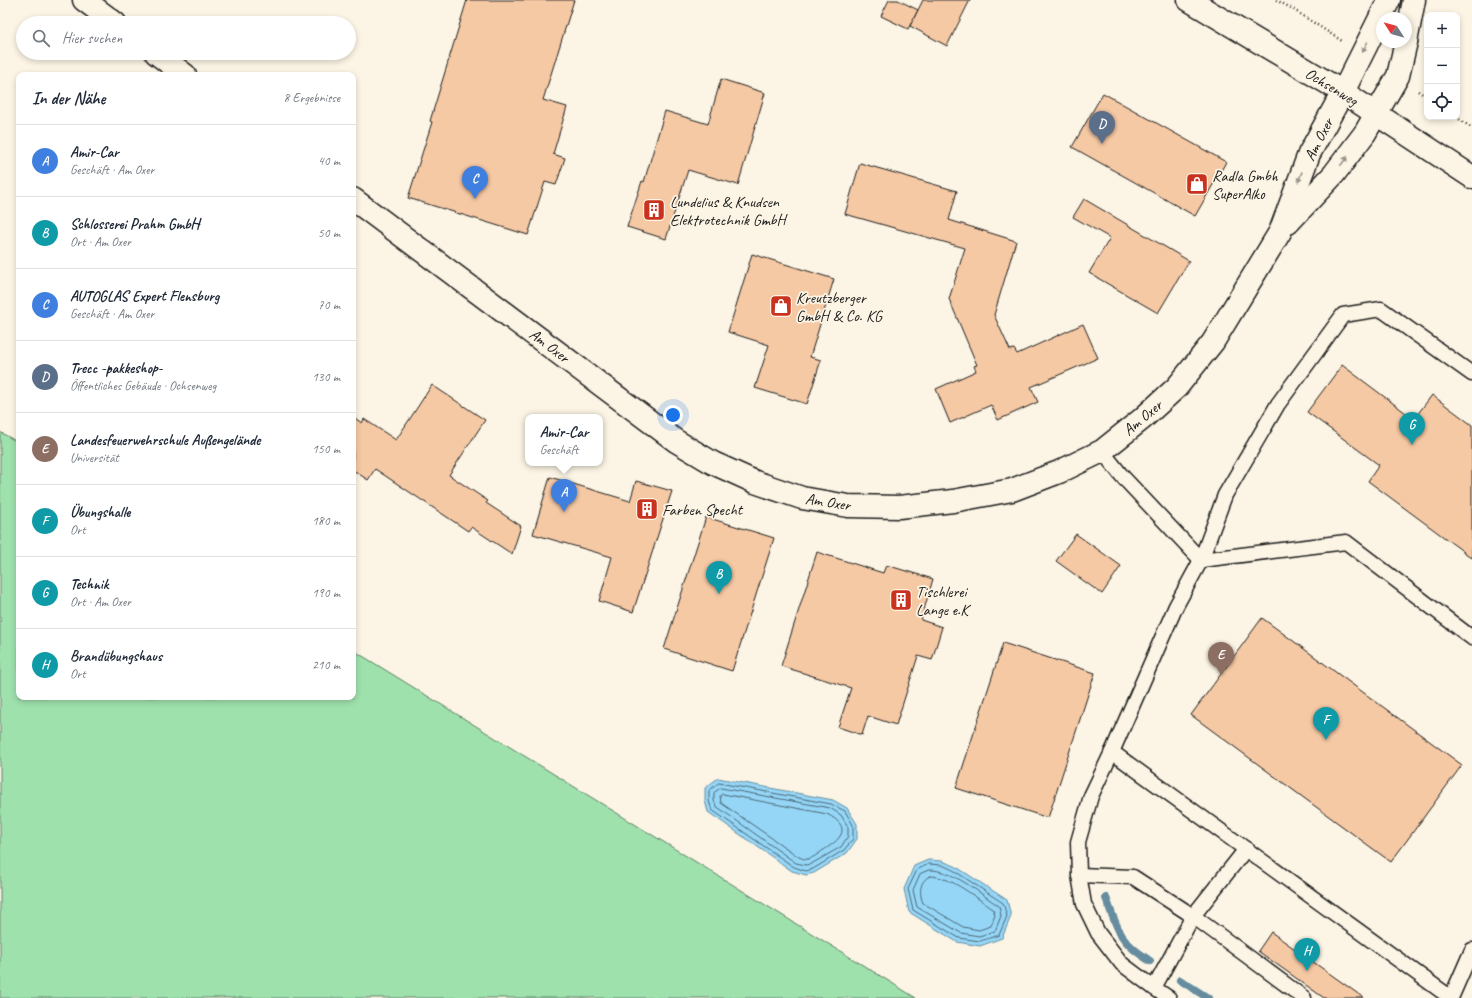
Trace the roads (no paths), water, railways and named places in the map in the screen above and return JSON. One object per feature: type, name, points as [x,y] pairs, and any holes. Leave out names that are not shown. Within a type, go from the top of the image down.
[{"type":"street","points":[[84,0],[106,16]]},
{"type":"street","name":"Ochsenweg","points":[[1189,0],[1377,113],[1472,177]]},
{"type":"street","name":"Am Oxer","points":[[356,201],[676,441],[713,463],[755,482],[802,498],[848,506],[892,507],[953,501],[1012,490],[1060,472],[1102,450],[1142,419],[1177,387],[1213,342],[1280,232],[1309,154],[1343,92],[1388,0]]},
{"type":"street","name":"Am Oxer","points":[[1412,12],[1414,0]]},
{"type":"street","name":"Am Oxer","points":[[1280,232],[1334,174],[1364,133],[1398,76],[1405,48]]},
{"type":"street","points":[[166,60],[182,72]]},
{"type":"lane","points":[[1169,998],[1122,964],[1098,933],[1084,904],[1079,875],[1078,842],[1091,796],[1112,752],[1176,606],[1201,560],[1225,495],[1274,410],[1342,315],[1381,309],[1472,374]]},
{"type":"lane","points":[[1102,450],[1122,476],[1201,560]]},
{"type":"lane","points":[[1201,560],[1346,542],[1472,638]]},
{"type":"lane","points":[[1112,752],[1451,998],[1472,950]]},
{"type":"lane","points":[[1154,988],[1193,916],[1246,849]]},
{"type":"lane","points":[[1079,875],[1133,877],[1193,916],[1304,998]]},
{"type":"water","points":[[718,778],[833,800],[847,808],[857,824],[857,839],[847,853],[814,873],[806,875],[792,871],[708,812],[705,801],[705,788]]},
{"type":"water","points":[[928,860],[942,861],[955,866],[1007,900],[1011,916],[1002,938],[980,946],[957,942],[909,912],[904,889],[914,866]]},
{"type":"waterway","points":[[1106,898],[1115,923],[1122,936],[1131,947],[1150,961]]},
{"type":"waterway","points":[[1180,980],[1208,998]]},
{"type":"place","name":"Trecc -pakkeshop-","points":[[1102,144]]},
{"type":"place","name":"Radla Gmbh SuperAlko","points":[[1197,184]]},
{"type":"place","name":"AUTOGLAS Expert Flensburg","points":[[475,199]]},
{"type":"place","name":"Lundelius & Knudsen Elektrotechnik GmbH","points":[[654,210]]},
{"type":"place","name":"Kreutzberger GmbH & Co. KG","points":[[781,306]]},
{"type":"place","name":"Technik","points":[[1412,445]]},
{"type":"place","name":"Farben Specht","points":[[647,509]]},
{"type":"place","name":"Amir-Car","points":[[564,512]]},
{"type":"place","name":"Schlosserei Prahm GmbH","points":[[719,594]]},
{"type":"place","name":"Tischlerei Lange e.K","points":[[901,600]]},
{"type":"place","name":"Landesfeuerwehrschule Außengelände","points":[[1221,675]]},
{"type":"place","name":"Übungshalle","points":[[1326,740]]},
{"type":"place","name":"Brandübungshaus","points":[[1307,971]]}]
